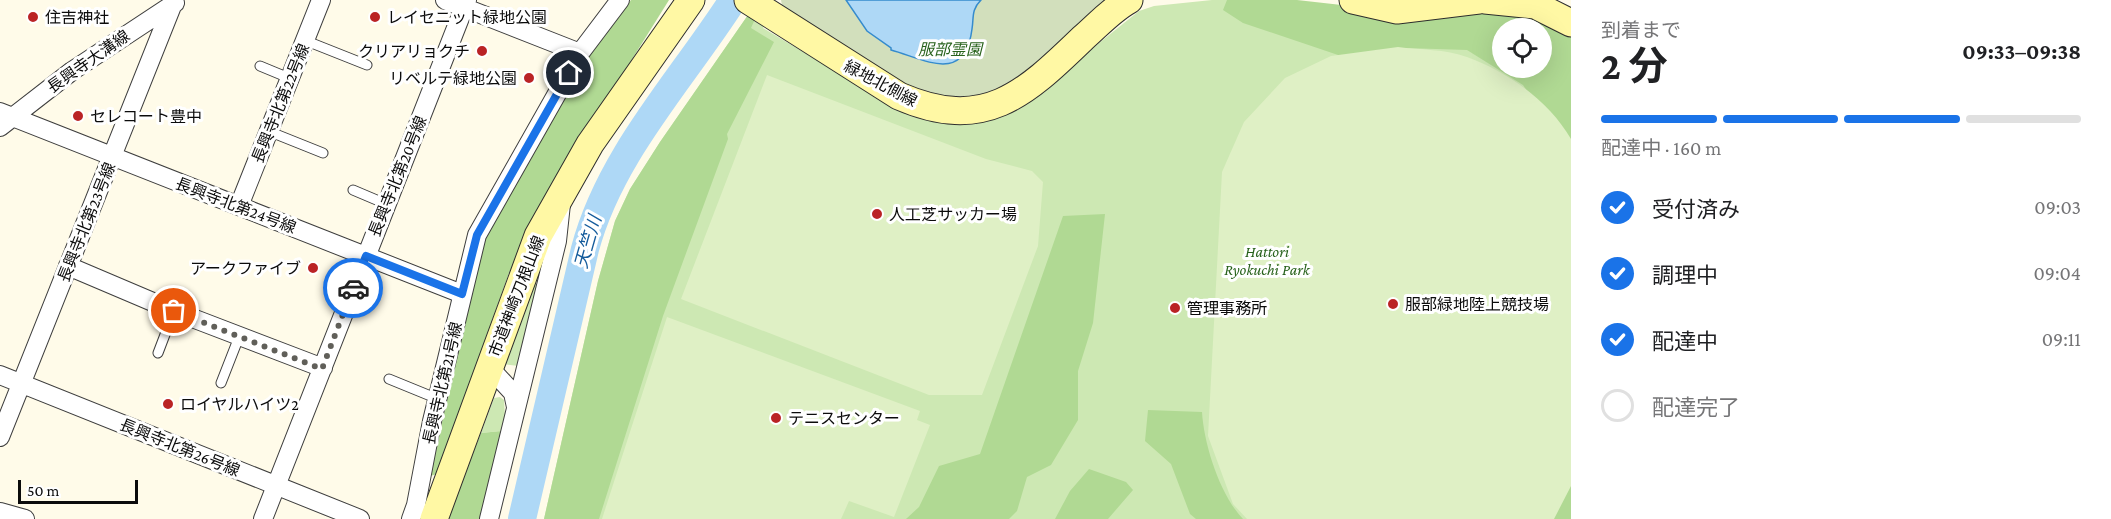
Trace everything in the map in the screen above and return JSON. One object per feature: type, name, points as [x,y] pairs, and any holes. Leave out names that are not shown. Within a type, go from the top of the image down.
[{"type":"street","name":"長興寺北第22号線","points":[[239,206],[321,0]]},
{"type":"street","points":[[445,0],[465,3],[580,52]]},
{"type":"street","name":"長興寺北第21号線","points":[[411,519],[477,235],[580,52],[620,0]]},
{"type":"street","name":"市道神崎刀根山線","points":[[434,519],[538,236],[595,137],[691,0]]},
{"type":"street","name":"緑地北側線","points":[[751,2],[899,96],[926,106],[958,111],[993,106],[1026,90],[1110,13],[1129,0]]},
{"type":"street","points":[[1353,0],[1397,10],[1479,0]]},
{"type":"street","points":[[1485,0],[1535,5],[1571,23]]},
{"type":"street","name":"長興寺大溝線","points":[[3,124],[125,34],[175,3]]},
{"type":"street","name":"長興寺北第23号線","points":[[0,437],[175,3]]},
{"type":"street","name":"長興寺北第20号線","points":[[263,519],[465,3]]},
{"type":"street","name":"長興寺北第24号線","points":[[3,124],[113,157],[462,294]]},
{"type":"street","points":[[489,519],[556,241],[563,194]]},
{"type":"street","points":[[68,266],[174,311],[322,369]]},
{"type":"street","points":[[489,367],[513,393],[516,407]]},
{"type":"street","name":"長興寺北第26号線","points":[[0,375],[360,519]]},
{"type":"street","points":[[0,512],[25,519]]},
{"type":"lane","points":[[304,40],[367,65]]},
{"type":"lane","points":[[260,66],[289,78]]},
{"type":"lane","points":[[268,131],[323,153]]},
{"type":"lane","points":[[353,190],[386,204]]},
{"type":"lane","points":[[158,353],[174,311]]},
{"type":"lane","points":[[221,383],[239,336]]},
{"type":"lane","points":[[389,379],[438,399]]},
{"type":"green space","points":[[631,0],[669,0],[549,192],[509,273],[437,474],[430,476],[483,238],[586,56]]},
{"type":"green space","name":"服部霊園","points":[[781,0],[1105,0],[1024,77],[982,96],[950,99],[902,84],[783,11]]},
{"type":"green space","name":"Hattori Ryokuchi Park","points":[[1212,0],[1284,0],[1357,12],[1493,18],[1492,78],[1552,78],[1552,29],[1571,42],[1571,519],[544,519],[598,281],[615,221],[630,189],[660,142],[748,15],[765,24],[763,28],[847,78],[1079,59],[1139,11],[1154,6]]},
{"type":"green space","points":[[1227,0],[1297,0],[1386,10],[1483,3],[1548,18],[1492,18],[1492,66],[1467,50],[1405,48],[1344,57],[1243,23],[1223,10]]},
{"type":"green space","points":[[748,15],[755,19],[751,28],[774,42],[727,134],[728,139],[663,316],[599,519],[544,519],[598,281],[615,221],[630,189],[660,142]]},
{"type":"green space","points":[[1552,20],[1571,31],[1571,155],[1523,85],[1512,78],[1552,78]]},
{"type":"green space","name":"服部緑地陸上競技場","points":[[1398,47],[1459,54],[1492,68],[1492,78],[1509,78],[1526,89],[1551,112],[1571,139],[1571,486],[1554,519],[1247,519],[1233,504],[1208,436],[1222,172],[1244,122],[1285,78],[1331,56]]},
{"type":"green space","name":"人工芝サッカー場","points":[[767,75],[986,159],[1032,171],[1043,182],[1038,246],[982,395],[929,395],[681,299]]},
{"type":"green space","points":[[1105,214],[1093,323],[1078,371],[1078,420],[1051,465],[1027,477],[1017,511],[1009,519],[906,519],[919,507],[939,466],[980,454],[1063,216]]},
{"type":"green space","points":[[535,283],[538,288],[519,366],[503,364]]},
{"type":"green space","name":"テニスセンター","points":[[667,317],[920,411],[917,420],[930,425],[894,517],[849,501],[841,519],[602,519]]},
{"type":"green space","points":[[500,397],[504,400],[505,416],[501,431],[481,433],[494,398]]},
{"type":"green space","points":[[1148,410],[1202,412],[1206,439],[1220,483],[1243,519],[1196,519],[1190,514],[1171,464],[1145,441]]},
{"type":"green space","points":[[501,431],[483,519],[447,519],[481,433]]},
{"type":"green space","points":[[1571,460],[1571,519],[1535,519]]},
{"type":"green space","points":[[1089,469],[1126,482],[1133,490],[1108,519],[1055,519],[1070,491]]},
{"type":"water","points":[[846,0],[981,0],[974,10],[968,47],[961,57],[951,63],[940,64],[891,50],[867,31]]},
{"type":"waterway","name":"天竺川","points":[[522,519],[585,249],[596,215],[629,150],[733,0]]},
{"type":"way so far","points":[[174,311],[322,369],[353,288]]},
{"type":"place","name":"住吉神社","points":[[33,17]]},
{"type":"place","name":"レイセニット緑地公園","points":[[375,17]]},
{"type":"place","name":"クリアリョクチ","points":[[482,51]]},
{"type":"place","name":"リベルテ緑地公園","points":[[529,78]]},
{"type":"place","name":"セレコート豊中","points":[[78,116]]},
{"type":"place","name":"人工芝サッカー場","points":[[877,214]]},
{"type":"place","name":"アークファイブ","points":[[313,268]]},
{"type":"place","name":"服部緑地陸上競技場","points":[[1393,304]]},
{"type":"place","name":"管理事務所","points":[[1175,308]]},
{"type":"place","name":"ロイヤルハイツ2","points":[[168,404]]},
{"type":"place","name":"テニスセンター","points":[[776,418]]},
{"type":"route","points":[[353,288],[366,256],[462,294],[477,235],[569,73]]}]
